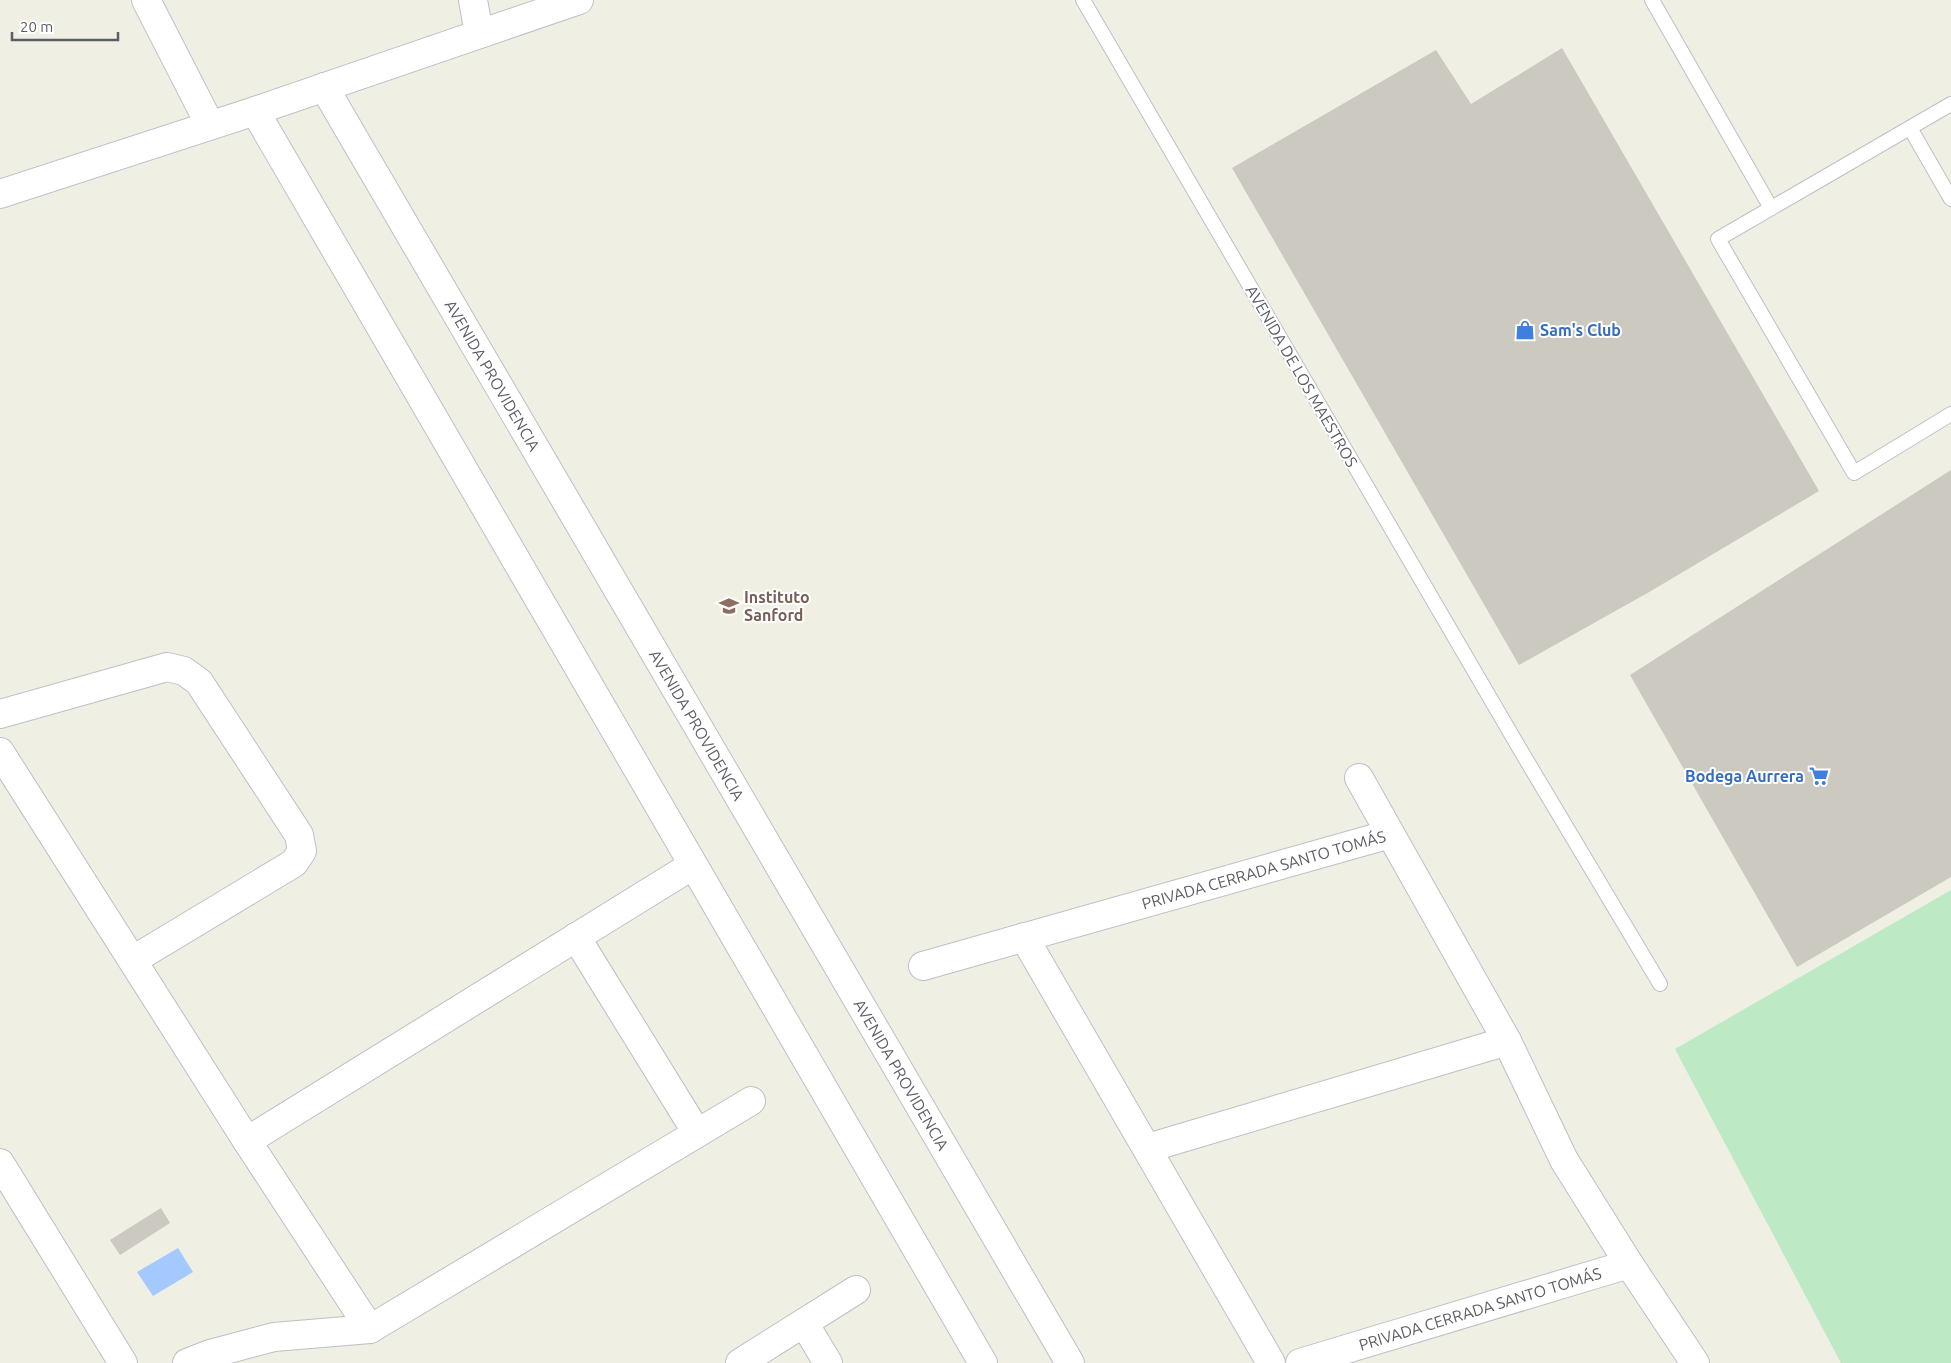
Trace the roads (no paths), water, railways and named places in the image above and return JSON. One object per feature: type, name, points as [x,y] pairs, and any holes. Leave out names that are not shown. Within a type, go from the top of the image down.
[{"type":"street","points":[[146,0],[210,126]]},
{"type":"street","points":[[473,0],[479,34]]},
{"type":"street","points":[[0,194],[255,111],[579,0]]},
{"type":"street","name":"AVENIDA PROVIDENCIA","points":[[324,87],[1070,1363]]},
{"type":"street","points":[[255,111],[982,1363]]},
{"type":"street","points":[[0,714],[167,667],[184,670],[199,682],[299,835],[302,851],[294,863],[133,960]]},
{"type":"street","points":[[0,752],[247,1141],[370,1329]]},
{"type":"street","points":[[1359,778],[1390,834]]},
{"type":"street","name":"PRIVADA CERRADA SANTO TOMÁS","points":[[923,966],[1390,834],[1507,1040],[1564,1160],[1694,1363]]},
{"type":"street","points":[[247,1141],[693,865]]},
{"type":"street","points":[[1024,937],[1271,1363]]},
{"type":"street","points":[[576,938],[697,1133]]},
{"type":"street","points":[[1148,1148],[1507,1040]]},
{"type":"street","points":[[204,1360],[274,1337],[370,1329],[751,1101]]},
{"type":"street","points":[[0,1163],[124,1363]]},
{"type":"street","name":"PRIVADA CERRADA SANTO TOMÁS","points":[[1300,1363],[1629,1264]]},
{"type":"street","points":[[740,1363],[856,1290]]},
{"type":"street","points":[[804,1323],[828,1363]]},
{"type":"lane","name":"AVENIDA DE LOS MAESTROS","points":[[1083,0],[1660,984]]},
{"type":"lane","points":[[1652,0],[1771,208]]},
{"type":"lane","points":[[1951,104],[1718,238],[1854,473],[1951,414]]},
{"type":"lane","points":[[1910,128],[1951,199]]},
{"type":"water","points":[[178,1248],[193,1272],[153,1296],[137,1272]]},
{"type":"place","name":"Sam's Club","points":[[1525,330]]},
{"type":"place","name":"Instituto Sanford","points":[[729,606]]},
{"type":"place","name":"Bodega Aurrera","points":[[1819,776]]}]
